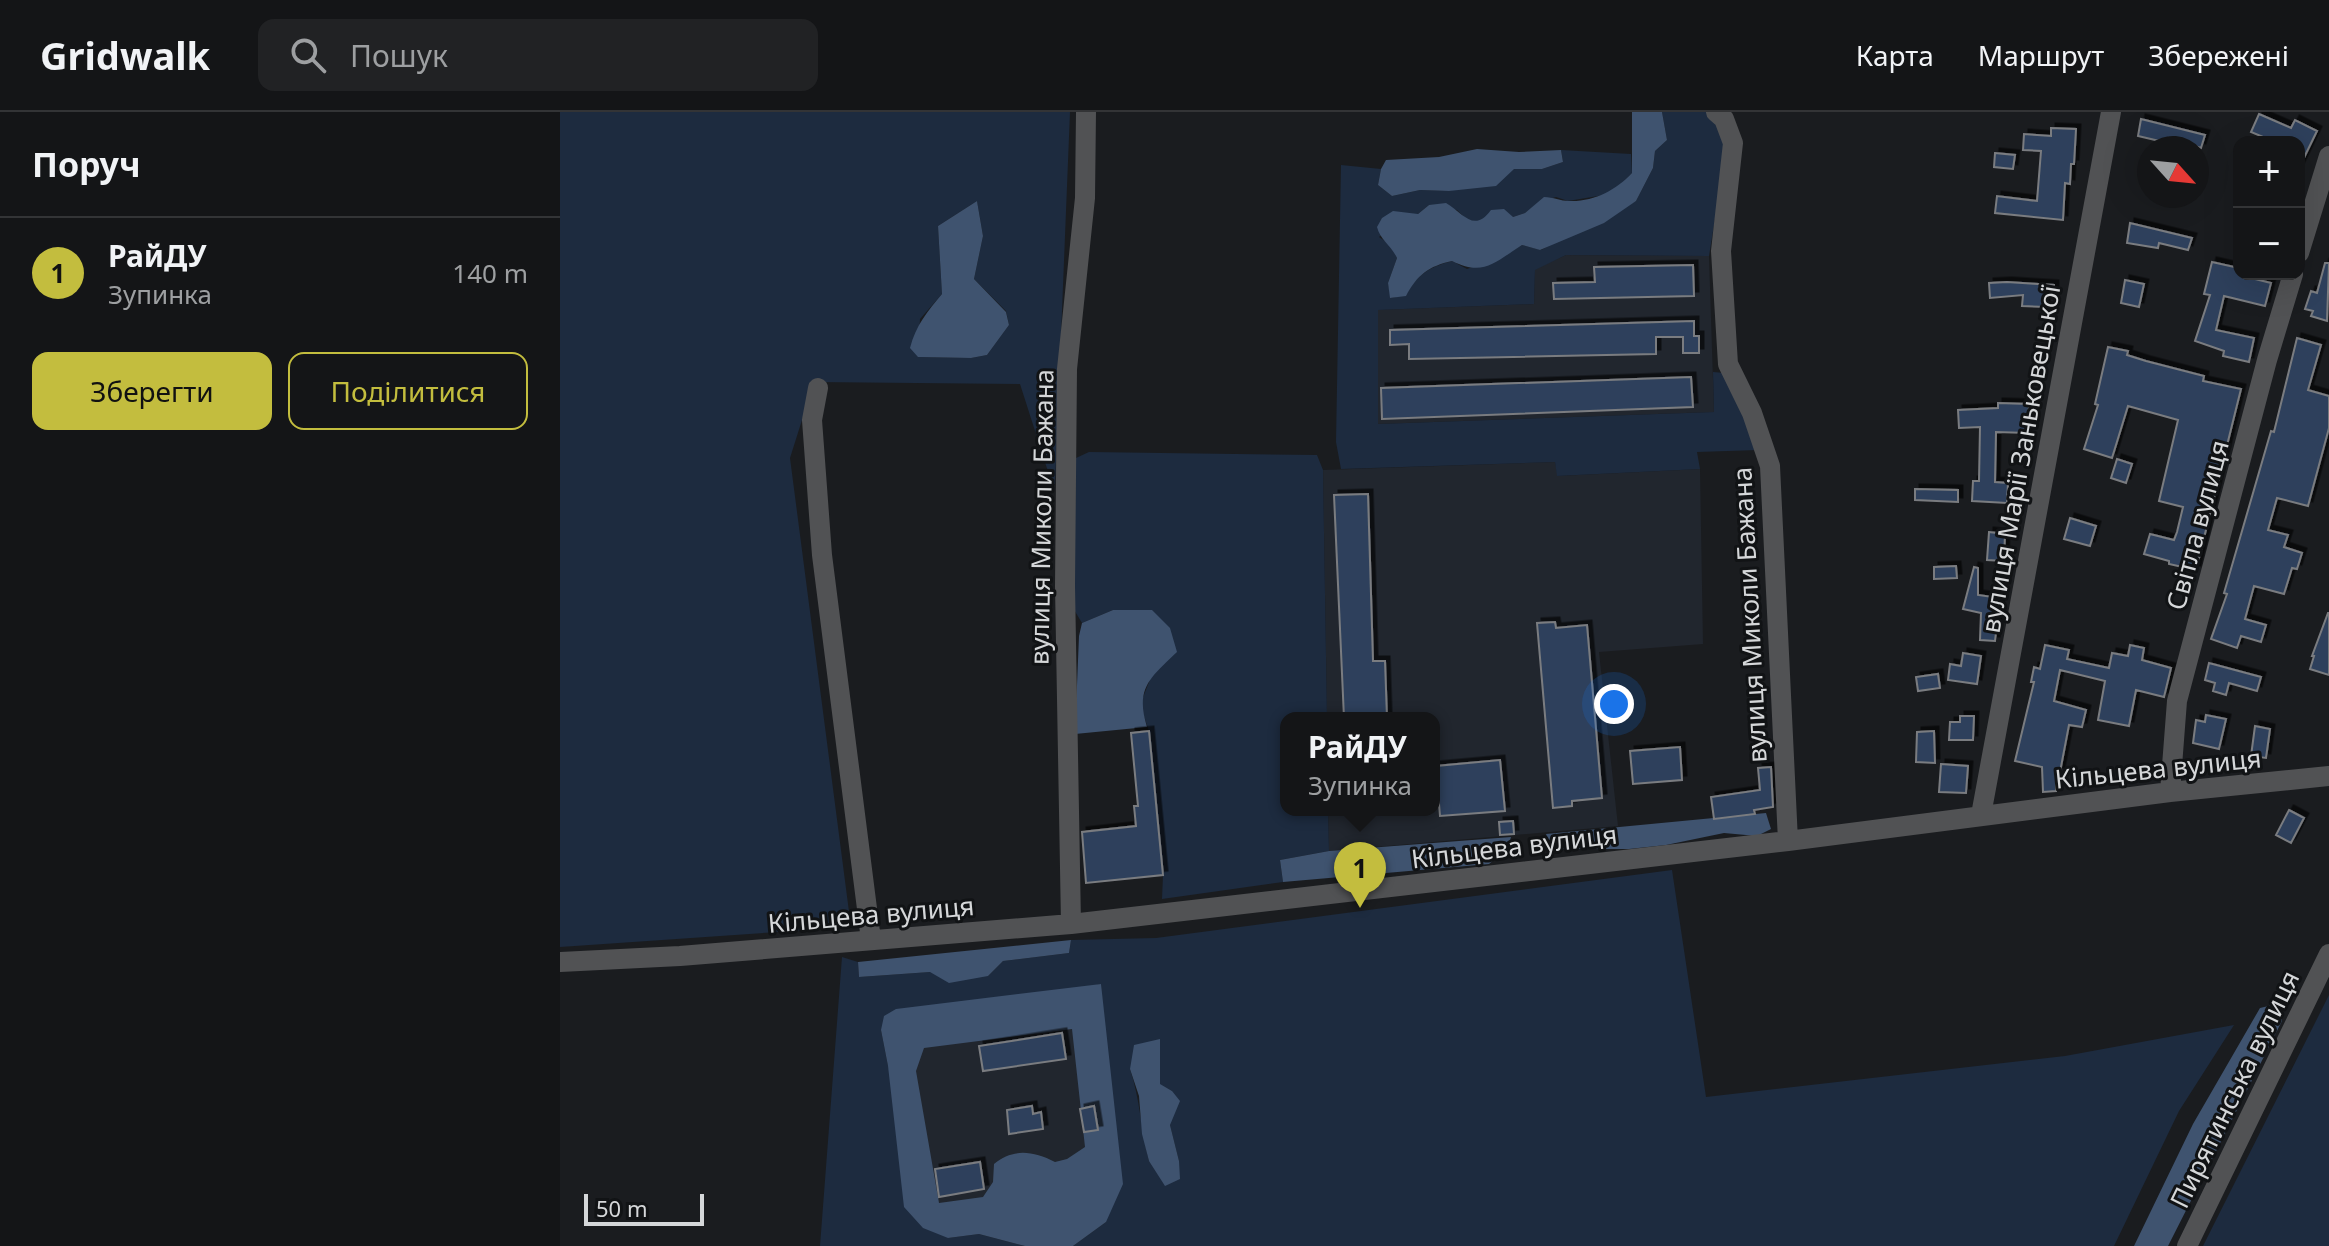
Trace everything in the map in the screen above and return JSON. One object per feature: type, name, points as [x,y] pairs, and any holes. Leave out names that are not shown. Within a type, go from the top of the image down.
[{"type":"street","name":"вулиця Миколи Бажана","points":[[1071,924],[1065,618],[1067,369],[1085,198],[1086,112]]},
{"type":"street","name":"вулиця Миколи Бажана","points":[[1716,112],[1724,119],[1733,143],[1721,251],[1728,364],[1752,413],[1770,466],[1788,841]]},
{"type":"street","name":"вулиця Марії Заньковецької","points":[[1981,815],[2111,112]]},
{"type":"street","points":[[2305,234],[2329,156]]},
{"type":"street","name":"Світла вулиця","points":[[2170,792],[2177,701],[2291,280]]},
{"type":"street","points":[[818,388],[812,420],[822,555],[871,940]]},
{"type":"street","name":"Кільцева вулиця","points":[[560,962],[680,956],[1071,924],[1788,841],[2170,792],[2329,776]]},
{"type":"street","name":"Пирятинська вулиця","points":[[2187,1246],[2329,954]]},
{"type":"shaded area","points":[[560,112],[1070,112],[1055,484],[1052,484],[1020,384],[814,382],[790,458],[851,927],[560,947]],"holes":[[[977,201],[983,236],[974,279],[1006,311],[1009,325],[987,355],[971,358],[918,357],[920,319],[942,294],[938,226]]]},
{"type":"shaded area","points":[[1632,112],[1662,112],[1667,140],[1655,151],[1653,168],[1636,201],[1604,223],[1540,250],[1522,245],[1496,262],[1481,267],[1463,266],[1452,261],[1437,266],[1424,272],[1406,296],[1390,298],[1388,283],[1397,258],[1378,232],[1382,218],[1393,211],[1418,214],[1429,205],[1446,203],[1474,221],[1485,217],[1491,210],[1504,209],[1513,217],[1525,213],[1544,197],[1578,201],[1604,194],[1632,173]]},
{"type":"shaded area","points":[[1662,112],[1707,112],[1720,124],[1727,144],[1709,256],[1566,255],[1535,270],[1534,304],[1378,310],[1378,424],[1714,412],[1713,372],[1725,373],[1758,450],[1697,452],[1700,469],[1557,476],[1555,462],[1341,469],[1336,442],[1341,165],[1381,169],[1378,185],[1392,196],[1420,190],[1449,191],[1513,169],[1542,169],[1563,162],[1561,150],[1631,154],[1632,173],[1617,189],[1604,195],[1568,201],[1556,197],[1539,202],[1525,213],[1513,217],[1474,222],[1457,210],[1429,205],[1418,214],[1404,214],[1379,237],[1391,245],[1397,258],[1388,283],[1391,298],[1406,295],[1419,277],[1437,266],[1452,261],[1467,269],[1522,245],[1541,250],[1636,201],[1653,168],[1655,151],[1667,140]]},
{"type":"shaded area","points":[[1477,149],[1519,152],[1561,150],[1563,162],[1542,169],[1514,169],[1496,186],[1449,191],[1420,190],[1392,196],[1378,185],[1386,160],[1439,157]]},
{"type":"shaded area","points":[[977,201],[983,236],[974,279],[1006,312],[1009,325],[987,355],[971,358],[918,357],[910,348],[915,332],[942,294],[938,226]]},
{"type":"shaded area","points":[[1566,255],[1709,256],[1714,412],[1378,424],[1377,310],[1534,304],[1535,269]]},
{"type":"shaded area","points":[[1089,452],[1317,455],[1323,470],[1327,712],[1280,712],[1280,816],[1328,816],[1329,851],[1280,860],[1283,882],[1162,899],[1163,875],[1149,731],[1140,705],[1151,677],[1113,610],[1082,623],[1073,608],[1076,458]]},
{"type":"shaded area","points":[[1555,462],[1558,476],[1700,469],[1703,644],[1599,652],[1618,826],[1329,851],[1328,816],[1440,816],[1440,712],[1327,712],[1323,470]]},
{"type":"shaded area","points":[[1113,610],[1152,610],[1170,628],[1177,652],[1147,685],[1143,702],[1147,727],[1075,734],[1082,623]]},
{"type":"shaded area","points":[[1766,813],[1771,829],[1757,836],[1724,833],[1629,849],[1559,849],[1550,845],[1546,834]]},
{"type":"shaded area","points":[[1511,837],[1508,848],[1489,864],[1283,882],[1280,860],[1329,851]]},
{"type":"shaded area","points":[[1672,870],[1706,1097],[2065,1056],[2234,1025],[2179,1111],[2114,1246],[1073,1246],[1106,1222],[1101,984],[881,1030],[888,1066],[948,1238],[979,1234],[1025,1246],[820,1246],[842,957],[858,962],[859,977],[930,972],[988,976],[1003,961],[1069,953],[1071,940],[1156,938]],"holes":[[[1130,1069],[1172,1091],[1170,1125],[1179,1161],[1149,1161]]]},
{"type":"shaded area","points":[[1071,940],[1069,953],[1003,961],[988,976],[949,983],[930,972],[859,977],[858,962]]},
{"type":"shaded area","points":[[1101,984],[1123,1184],[1106,1222],[1073,1246],[1025,1246],[979,1234],[948,1238],[923,1228],[904,1207],[881,1030],[884,1016],[896,1009]],"holes":[[[1072,1029],[1085,1147],[1067,1159],[1055,1162],[1039,1155],[1008,1155],[994,1164],[993,1182],[983,1197],[939,1203],[916,1071],[924,1048]]]},
{"type":"shaded area","points":[[2329,995],[2329,1246],[2203,1246]]},
{"type":"shaded area","points":[[1091,996],[1112,1188],[922,1217],[895,1022]]},
{"type":"shaded area","points":[[2281,1003],[2282,1021],[2168,1246],[2134,1246],[2193,1124],[2260,1008]]},
{"type":"shaded area","points":[[1160,1039],[1160,1084],[1172,1091],[1180,1101],[1170,1125],[1180,1179],[1165,1186],[1149,1161],[1142,1134],[1139,1096],[1130,1069],[1134,1045]]},
{"type":"building","points":[[2259,114],[2291,128],[2295,120],[2317,131],[2305,156],[2305,136],[2261,136],[2251,132]]},
{"type":"building","points":[[2141,119],[2205,135],[2205,136],[2138,136]]},
{"type":"building","points":[[2051,128],[2076,129],[2070,184],[2065,183],[2063,220],[1995,213],[1997,196],[2037,201],[2041,151],[2023,150],[2024,134],[2051,136]]},
{"type":"building","points":[[1995,153],[2015,155],[2013,169],[1994,167]]},
{"type":"building","points":[[2130,223],[2192,238],[2188,250],[2159,243],[2158,248],[2127,243]]},
{"type":"building","points":[[2212,262],[2233,267],[2233,280],[2271,283],[2265,306],[2224,296],[2216,330],[2254,338],[2249,362],[2223,356],[2224,351],[2195,341],[2210,295],[2204,294]]},
{"type":"building","points":[[2325,263],[2329,263],[2327,321],[2311,316],[2313,311],[2305,309],[2311,291],[2317,293]]},
{"type":"building","points":[[1693,265],[1694,296],[1554,299],[1553,283],[1595,282],[1594,267]]},
{"type":"building","points":[[2125,280],[2144,284],[2139,307],[2121,303]]},
{"type":"building","points":[[1989,283],[2054,285],[2054,292],[2046,293],[2045,307],[2022,306],[2023,295],[1990,298]]},
{"type":"building","points":[[1694,321],[1694,336],[1699,336],[1699,353],[1683,353],[1683,337],[1656,337],[1656,354],[1409,359],[1409,344],[1390,345],[1390,330]]},
{"type":"building","points":[[2297,338],[2321,345],[2308,390],[2329,396],[2329,428],[2308,506],[2277,498],[2268,530],[2288,535],[2284,547],[2302,553],[2297,569],[2292,568],[2284,594],[2254,586],[2245,619],[2266,625],[2261,642],[2241,636],[2237,648],[2211,639],[2227,594],[2224,593],[2271,431],[2274,432]]},
{"type":"building","points":[[2108,347],[2128,351],[2127,355],[2146,361],[2204,376],[2203,381],[2241,389],[2196,570],[2144,554],[2150,534],[2174,540],[2177,532],[2183,507],[2159,501],[2178,420],[2128,406],[2112,458],[2084,449],[2098,405],[2095,404]]},
{"type":"building","points":[[1691,377],[1693,407],[1382,419],[1381,388]]},
{"type":"building","points":[[1998,403],[2029,404],[2028,433],[1996,432],[1995,482],[2008,483],[2007,503],[1972,501],[1973,481],[1979,481],[1980,427],[1959,428],[1958,410],[1998,408]]},
{"type":"building","points":[[2117,459],[2132,464],[2126,483],[2111,478]]},
{"type":"building","points":[[1915,489],[1958,490],[1958,502],[1915,500]]},
{"type":"building","points":[[1368,494],[1373,661],[1385,661],[1387,712],[1344,712],[1334,495]]},
{"type":"building","points":[[2070,518],[2096,526],[2090,546],[2064,539]]},
{"type":"building","points":[[1989,532],[2005,534],[2004,561],[1987,560]]},
{"type":"building","points":[[1956,566],[1957,578],[1934,579],[1934,567]]},
{"type":"building","points":[[1974,567],[1978,568],[1978,595],[2000,598],[1995,641],[1980,640],[1981,613],[1963,609]]},
{"type":"building","points":[[2329,613],[2329,675],[2310,669]]},
{"type":"building","points":[[1555,622],[1556,628],[1587,625],[1602,798],[1572,801],[1572,806],[1553,808],[1537,623]]},
{"type":"building","points":[[2045,645],[2069,650],[2067,659],[2109,668],[2112,653],[2128,656],[2130,645],[2144,648],[2142,660],[2171,668],[2164,697],[2136,690],[2129,726],[2098,720],[2105,681],[2060,670],[2054,701],[2086,710],[2082,727],[2069,725],[2060,772],[2056,771],[2056,791],[2043,792],[2042,767],[2015,761],[2034,682],[2031,682],[2034,667],[2040,669]]},
{"type":"building","points":[[1963,653],[1981,656],[1977,684],[1948,680],[1950,664],[1961,666]]},
{"type":"building","points":[[2209,663],[2261,677],[2257,691],[2229,683],[2226,695],[2213,691],[2215,683],[2205,680]]},
{"type":"building","points":[[1938,674],[1940,688],[1918,691],[1916,677]]},
{"type":"building","points":[[2206,715],[2226,719],[2219,749],[2193,743],[2196,720],[2205,722]]},
{"type":"building","points":[[1960,716],[1974,716],[1973,740],[1949,740],[1950,722],[1960,722]]},
{"type":"building","points":[[2255,726],[2270,729],[2266,758],[2251,756]]},
{"type":"building","points":[[1149,731],[1163,875],[1086,883],[1082,832],[1136,826],[1134,806],[1138,806],[1131,733]]},
{"type":"building","points":[[1934,731],[1935,763],[1916,762],[1917,732]]},
{"type":"building","points":[[1680,747],[1682,780],[1633,784],[1630,751]]},
{"type":"building","points":[[1500,760],[1505,811],[1440,816],[1440,766]]},
{"type":"building","points":[[1941,764],[1968,766],[1966,793],[1939,792]]},
{"type":"building","points":[[1771,767],[1773,807],[1754,810],[1755,814],[1714,819],[1711,797],[1760,790],[1758,768]]},
{"type":"building","points":[[2289,810],[2304,818],[2291,843],[2276,835]]},
{"type":"building","points":[[1513,821],[1514,834],[1500,835],[1499,822]]},
{"type":"building","points":[[1062,1033],[1066,1059],[983,1071],[979,1046]]},
{"type":"building","points":[[1032,1106],[1033,1114],[1041,1112],[1043,1129],[1009,1134],[1007,1110]]},
{"type":"building","points":[[1094,1106],[1098,1130],[1084,1132],[1080,1109]]},
{"type":"building","points":[[980,1162],[984,1189],[939,1197],[935,1169]]},
{"type":"place","name":"РайДУ","points":[[1360,908]]}]
